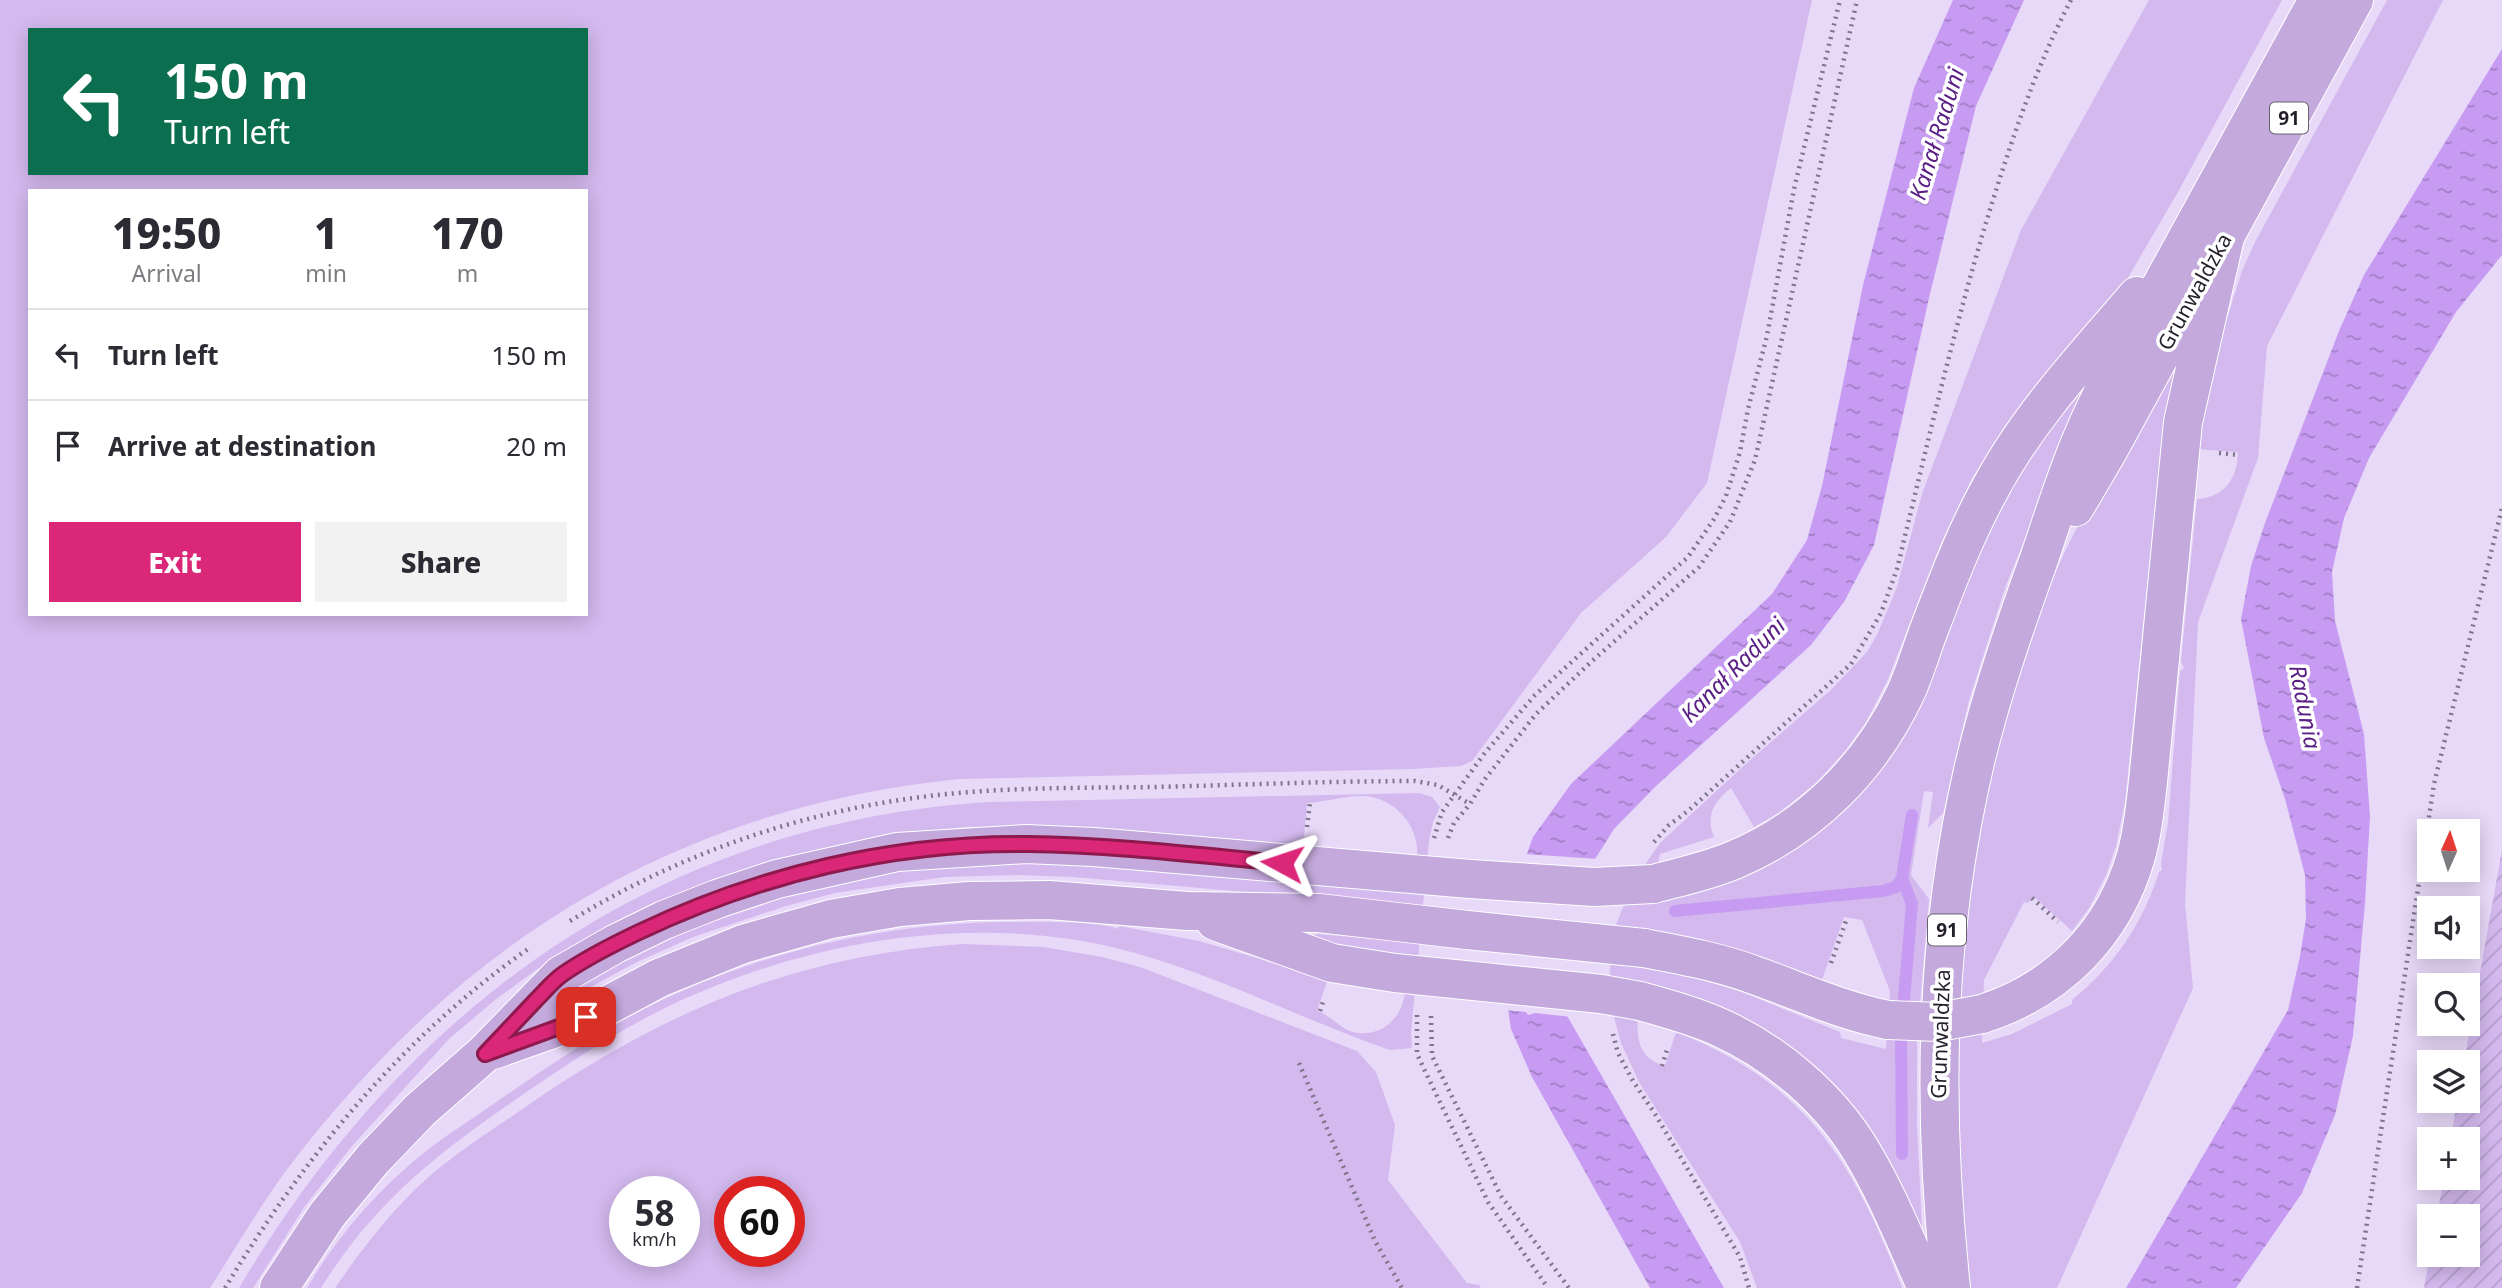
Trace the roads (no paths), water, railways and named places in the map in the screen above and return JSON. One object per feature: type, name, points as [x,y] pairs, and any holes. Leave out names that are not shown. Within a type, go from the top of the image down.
[{"type":"main road","name":"Grunwaldzka","points":[[2208,235],[2318,0]]},
{"type":"main road","name":"Grunwaldzka","points":[[1951,1288],[1938,1107],[1941,1001],[1947,930],[1959,840],[1976,760],[2007,647],[2082,436],[2354,0]]},
{"type":"main road","points":[[279,1288],[321,1224],[373,1159],[420,1110],[485,1054],[561,975],[664,920],[777,879],[897,852],[1026,844],[1094,847],[1594,887],[1651,866],[1697,873],[1734,860],[1771,842],[1804,820],[1835,793],[1863,763],[1887,729],[1906,692],[1969,528],[2015,446],[2043,409],[2208,235]]},
{"type":"main road","points":[[485,1054],[586,1017],[638,988],[700,960],[765,937],[831,919],[922,904],[1014,900],[1077,901],[1187,911],[1319,913],[1644,948],[1700,959],[1752,974],[1835,1006],[1888,1020],[1940,1022],[1982,1014],[2016,1002],[2040,989],[2080,957],[2111,915],[2126,887],[2136,856],[2145,805],[2183,422],[2208,235]]},
{"type":"main road","points":[[1187,911],[1332,963],[1395,973],[1601,993],[1681,1012],[1722,1028],[1761,1050],[1799,1079],[1832,1112],[1859,1148],[1927,1288]]},
{"type":"water","name":"Kanał Raduni","points":[[1953,0],[2024,0],[1976,106],[1929,298],[1874,545],[1844,602],[1811,645],[1656,786],[1614,829],[1585,875],[1571,909],[1562,975],[1566,1014],[1724,1288],[1650,1288],[1532,1077],[1511,1029],[1504,982],[1515,887],[1533,837],[1571,784],[1772,594],[1807,540],[1822,486],[1863,285],[1914,88]]},
{"type":"water","name":"Radunia","points":[[2502,49],[2502,255],[2456,312],[2369,458],[2344,518],[2332,572],[2335,621],[2364,734],[2370,817],[2353,1036],[2335,1115],[2302,1193],[2236,1288],[2126,1288],[2288,1010],[2300,956],[2306,919],[2305,875],[2285,799],[2264,738],[2241,619],[2251,566],[2339,331],[2364,275]]},
{"type":"waterway","points":[[1902,1154],[1901,1034],[1912,904],[1902,878],[1912,815]]},
{"type":"waterway","points":[[1675,911],[1883,891],[1896,887],[1902,878]]}]
